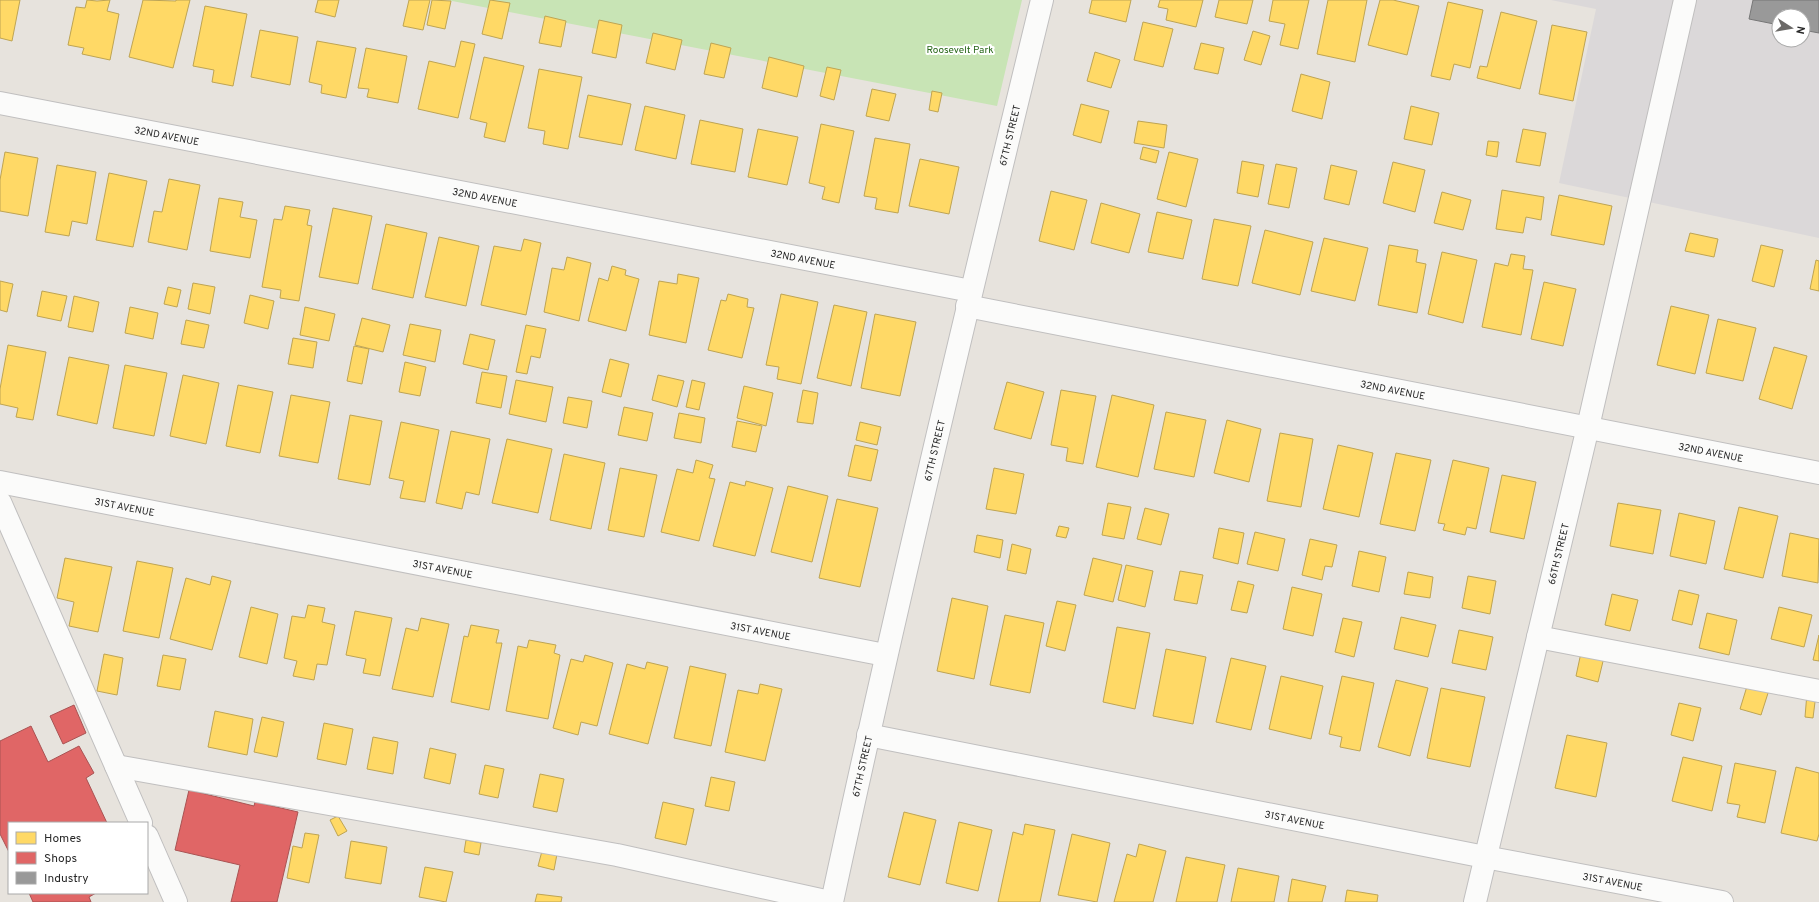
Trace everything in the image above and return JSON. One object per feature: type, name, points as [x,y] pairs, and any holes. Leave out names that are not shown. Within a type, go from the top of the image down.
[{"type":"street","name":"67TH STREET","points":[[831,902],[885,655],[969,298],[1042,0]]},
{"type":"street","name":"66TH STREET","points":[[1476,902],[1485,858],[1588,427],[1637,205],[1685,0]]},
{"type":"street","name":"32ND AVENUE","points":[[0,103],[969,298],[1588,427],[1819,473]]},
{"type":"street","name":"31ST AVENUE","points":[[0,482],[885,655]]},
{"type":"street","points":[[0,502],[141,822]]},
{"type":"street","points":[[1538,637],[1819,691]]},
{"type":"street","name":"31ST AVENUE","points":[[868,735],[1485,858],[1722,902]]},
{"type":"street","points":[[116,766],[616,855],[831,902]]},
{"type":"street","points":[[148,838],[176,902]]},
{"type":"shaded area","points":[[1551,0],[1819,0],[1819,238],[1559,183],[1596,9]]},
{"type":"green space","name":"Roosevelt Park","points":[[447,0],[1022,0],[997,106]]},
{"type":"building: Homes","points":[[0,0],[20,0],[12,41],[0,38]]},
{"type":"building: Homes","points":[[87,0],[110,0],[107,11],[119,14],[110,60],[82,54],[84,48],[68,45],[76,7],[85,8]]},
{"type":"building: Homes","points":[[143,0],[190,0],[173,68],[129,57]]},
{"type":"building: Homes","points":[[318,0],[339,0],[335,17],[315,12]]},
{"type":"building: Homes","points":[[409,0],[430,0],[423,30],[403,26]]},
{"type":"building: Homes","points":[[432,0],[451,1],[445,29],[427,25]]},
{"type":"building: Homes","points":[[490,0],[510,3],[502,39],[482,34]]},
{"type":"building: Homes","points":[[1092,0],[1131,0],[1126,22],[1089,13]]},
{"type":"building: Homes","points":[[1160,0],[1203,0],[1196,27],[1166,20],[1168,9],[1158,7]]},
{"type":"building: Homes","points":[[1219,0],[1253,0],[1247,24],[1215,17]]},
{"type":"building: Homes","points":[[1273,0],[1309,0],[1298,49],[1280,45],[1285,24],[1269,21]]},
{"type":"building: Homes","points":[[1328,0],[1367,0],[1355,62],[1317,54]]},
{"type":"building: Homes","points":[[1380,0],[1393,0],[1419,6],[1407,55],[1368,45]]},
{"type":"building: Homes","points":[[1448,2],[1483,10],[1470,68],[1454,64],[1450,80],[1431,76]]},
{"type":"building: Homes","points":[[205,6],[247,14],[233,86],[212,82],[214,70],[193,66]]},
{"type":"building: Homes","points":[[1501,12],[1537,21],[1520,89],[1477,78],[1480,66],[1487,67]]},
{"type":"building: Homes","points":[[545,16],[566,21],[561,47],[539,43]]},
{"type":"building: Homes","points":[[599,20],[622,25],[616,58],[592,53]]},
{"type":"building: Homes","points":[[1143,22],[1173,29],[1163,67],[1134,60]]},
{"type":"building: Homes","points":[[1552,25],[1587,32],[1573,101],[1539,94]]},
{"type":"building: Homes","points":[[260,30],[298,37],[290,85],[251,77]]},
{"type":"building: Homes","points":[[1253,31],[1270,36],[1261,65],[1244,60]]},
{"type":"building: Homes","points":[[653,33],[682,40],[675,70],[646,63]]},
{"type":"building: Homes","points":[[317,41],[356,48],[346,98],[321,93],[322,85],[309,82]]},
{"type":"building: Homes","points":[[461,41],[475,44],[458,118],[418,109],[429,61],[455,67]]},
{"type":"building: Homes","points":[[711,43],[731,48],[724,78],[704,74]]},
{"type":"building: Homes","points":[[1201,43],[1224,48],[1218,74],[1194,69]]},
{"type":"building: Homes","points":[[366,48],[407,56],[398,103],[367,97],[369,89],[358,88]]},
{"type":"building: Homes","points":[[1095,52],[1120,60],[1111,88],[1087,81]]},
{"type":"building: Homes","points":[[484,57],[524,66],[505,142],[484,137],[487,123],[470,119]]},
{"type":"building: Homes","points":[[769,57],[804,66],[797,97],[762,88]]},
{"type":"building: Homes","points":[[827,67],[841,70],[834,100],[820,96]]},
{"type":"building: Homes","points":[[539,69],[582,77],[568,149],[543,144],[545,131],[528,128]]},
{"type":"building: Homes","points":[[1301,74],[1330,82],[1322,119],[1292,111]]},
{"type":"building: Homes","points":[[872,89],[896,94],[889,121],[866,116]]},
{"type":"building: Homes","points":[[932,91],[942,93],[938,112],[929,110]]},
{"type":"building: Homes","points":[[588,95],[631,104],[622,145],[579,137]]},
{"type":"building: Homes","points":[[1081,104],[1109,111],[1101,143],[1073,135]]},
{"type":"building: Homes","points":[[645,106],[685,115],[676,159],[635,150]]},
{"type":"building: Homes","points":[[1411,106],[1439,113],[1432,145],[1404,139]]},
{"type":"building: Homes","points":[[700,120],[743,129],[735,172],[691,164]]},
{"type":"building: Homes","points":[[1138,121],[1167,125],[1164,148],[1134,143]]},
{"type":"building: Homes","points":[[821,124],[854,131],[839,203],[822,199],[825,187],[809,183]]},
{"type":"building: Homes","points":[[758,129],[798,137],[787,185],[748,177]]},
{"type":"building: Homes","points":[[1523,129],[1546,133],[1540,166],[1516,162]]},
{"type":"building: Homes","points":[[875,138],[910,144],[898,213],[875,209],[877,198],[864,196]]},
{"type":"building: Homes","points":[[1488,141],[1499,142],[1497,157],[1486,155]]},
{"type":"building: Homes","points":[[1143,147],[1159,151],[1156,163],[1140,159]]},
{"type":"building: Homes","points":[[5,152],[38,158],[28,216],[0,211],[0,180]]},
{"type":"building: Homes","points":[[1169,152],[1198,159],[1186,207],[1157,199]]},
{"type":"building: Homes","points":[[920,159],[959,167],[949,214],[909,206]]},
{"type":"building: Homes","points":[[1242,161],[1264,165],[1258,197],[1237,193]]},
{"type":"building: Homes","points":[[1393,162],[1425,170],[1415,212],[1383,203]]},
{"type":"building: Homes","points":[[1276,164],[1297,168],[1289,208],[1268,204]]},
{"type":"building: Homes","points":[[57,165],[96,172],[87,224],[72,221],[69,236],[45,232]]},
{"type":"building: Homes","points":[[1331,165],[1357,171],[1349,205],[1324,199]]},
{"type":"building: Homes","points":[[109,173],[147,181],[133,247],[96,240]]},
{"type":"building: Homes","points":[[169,179],[200,185],[187,250],[148,242],[154,211],[162,212]]},
{"type":"building: Homes","points":[[1502,190],[1544,197],[1541,220],[1526,217],[1523,233],[1496,229]]},
{"type":"building: Homes","points":[[1051,191],[1087,200],[1074,250],[1039,241]]},
{"type":"building: Homes","points":[[1442,192],[1471,200],[1463,230],[1434,223]]},
{"type":"building: Homes","points":[[1559,195],[1612,206],[1604,245],[1551,235]]},
{"type":"building: Homes","points":[[219,198],[243,202],[240,217],[257,220],[250,258],[210,251]]},
{"type":"building: Homes","points":[[1101,203],[1140,214],[1129,253],[1091,243]]},
{"type":"building: Homes","points":[[285,206],[310,210],[307,225],[312,226],[299,301],[280,298],[281,290],[262,287],[274,219],[282,220]]},
{"type":"building: Homes","points":[[333,208],[372,216],[358,284],[319,277]]},
{"type":"building: Homes","points":[[1157,212],[1192,220],[1183,259],[1148,252]]},
{"type":"building: Homes","points":[[1214,219],[1251,226],[1238,286],[1202,279]]},
{"type":"building: Homes","points":[[386,224],[427,233],[413,298],[372,289]]},
{"type":"building: Homes","points":[[1265,230],[1313,242],[1300,295],[1252,283]]},
{"type":"building: Homes","points":[[1690,233],[1718,239],[1714,257],[1685,251]]},
{"type":"building: Homes","points":[[439,237],[479,246],[466,306],[425,297]]},
{"type":"building: Homes","points":[[1324,238],[1368,248],[1355,301],[1311,291]]},
{"type":"building: Homes","points":[[524,239],[541,243],[526,315],[481,305],[494,246],[521,251]]},
{"type":"building: Homes","points":[[1389,245],[1418,250],[1416,262],[1426,264],[1417,313],[1378,305]]},
{"type":"building: Homes","points":[[1761,245],[1783,250],[1774,287],[1752,281]]},
{"type":"building: Homes","points":[[1442,252],[1477,260],[1463,323],[1428,314]]},
{"type":"building: Homes","points":[[1511,254],[1525,256],[1523,269],[1533,270],[1521,335],[1482,327],[1495,263],[1508,266]]},
{"type":"building: Homes","points":[[567,257],[591,263],[579,321],[544,312],[552,268],[564,270]]},
{"type":"building: Homes","points":[[1816,260],[1819,261],[1819,291],[1810,289]]},
{"type":"building: Homes","points":[[612,266],[626,270],[625,275],[639,279],[626,331],[588,321],[599,278],[608,281]]},
{"type":"building: Homes","points":[[678,274],[699,278],[686,343],[649,335],[659,281],[677,284]]},
{"type":"building: Homes","points":[[0,281],[13,284],[7,312],[0,310]]},
{"type":"building: Homes","points":[[1544,282],[1576,289],[1563,346],[1531,339]]},
{"type":"building: Homes","points":[[193,283],[215,287],[210,314],[188,309]]},
{"type":"building: Homes","points":[[168,287],[181,290],[177,307],[164,304]]},
{"type":"building: Homes","points":[[42,291],[67,296],[61,321],[37,316]]},
{"type":"building: Homes","points":[[728,294],[748,299],[747,307],[754,308],[742,358],[708,350],[721,300],[726,301]]},
{"type":"building: Homes","points":[[781,294],[818,302],[801,384],[777,379],[779,367],[766,365]]},
{"type":"building: Homes","points":[[250,295],[274,301],[268,329],[244,323]]},
{"type":"building: Homes","points":[[74,296],[99,302],[93,332],[68,327]]},
{"type":"building: Homes","points":[[834,305],[867,312],[851,386],[817,378]]},
{"type":"building: Homes","points":[[1671,306],[1709,315],[1695,374],[1657,365]]},
{"type":"building: Homes","points":[[130,307],[158,313],[153,339],[125,333]]},
{"type":"building: Homes","points":[[305,307],[335,314],[329,341],[300,335]]},
{"type":"building: Homes","points":[[875,314],[916,322],[900,396],[861,388]]},
{"type":"building: Homes","points":[[362,318],[390,325],[383,352],[355,345]]},
{"type":"building: Homes","points":[[1718,319],[1756,328],[1743,381],[1706,373]]},
{"type":"building: Homes","points":[[186,320],[209,325],[204,348],[181,344]]},
{"type":"building: Homes","points":[[410,324],[441,330],[435,362],[403,355]]},
{"type":"building: Homes","points":[[526,325],[546,329],[540,358],[531,356],[527,374],[516,372]]},
{"type":"building: Homes","points":[[470,334],[495,340],[488,370],[463,364]]},
{"type":"building: Homes","points":[[293,338],[317,342],[313,368],[288,364]]},
{"type":"building: Homes","points":[[8,345],[46,352],[33,420],[16,417],[18,408],[0,404],[0,389]]},
{"type":"building: Homes","points":[[354,346],[369,349],[362,384],[347,381]]},
{"type":"building: Homes","points":[[1774,347],[1807,356],[1792,409],[1759,399]]},
{"type":"building: Homes","points":[[69,357],[109,365],[97,424],[57,415]]},
{"type":"building: Homes","points":[[610,359],[629,364],[621,397],[602,392]]},
{"type":"building: Homes","points":[[405,362],[426,367],[420,396],[399,392]]},
{"type":"building: Homes","points":[[125,365],[167,373],[154,436],[113,428]]},
{"type":"building: Homes","points":[[482,372],[507,376],[501,408],[476,403]]},
{"type":"building: Homes","points":[[183,375],[219,383],[206,444],[170,436]]},
{"type":"building: Homes","points":[[658,375],[684,381],[677,407],[652,400]]},
{"type":"building: Homes","points":[[516,380],[553,387],[546,422],[509,414]]},
{"type":"building: Homes","points":[[692,380],[705,383],[699,410],[686,407]]},
{"type":"building: Homes","points":[[1007,382],[1044,392],[1031,439],[994,429]]},
{"type":"building: Homes","points":[[238,385],[273,392],[260,453],[226,446]]},
{"type":"building: Homes","points":[[744,386],[773,393],[766,426],[737,418]]},
{"type":"building: Homes","points":[[803,390],[818,393],[813,424],[797,422]]},
{"type":"building: Homes","points":[[1061,390],[1096,396],[1083,464],[1066,461],[1068,448],[1051,445]]},
{"type":"building: Homes","points":[[291,395],[330,402],[318,463],[279,456]]},
{"type":"building: Homes","points":[[1112,395],[1154,405],[1138,477],[1096,467]]},
{"type":"building: Homes","points":[[568,397],[592,401],[587,428],[563,423]]},
{"type":"building: Homes","points":[[624,407],[653,413],[647,441],[618,435]]},
{"type":"building: Homes","points":[[1166,412],[1206,420],[1194,477],[1154,469]]},
{"type":"building: Homes","points":[[679,413],[705,418],[701,443],[674,438]]},
{"type":"building: Homes","points":[[350,415],[382,421],[370,485],[338,479]]},
{"type":"building: Homes","points":[[1227,420],[1261,429],[1249,482],[1214,473]]},
{"type":"building: Homes","points":[[737,421],[762,426],[756,452],[732,447]]},
{"type":"building: Homes","points":[[401,422],[439,430],[425,502],[400,498],[404,481],[389,478]]},
{"type":"building: Homes","points":[[860,422],[881,427],[877,445],[856,440]]},
{"type":"building: Homes","points":[[451,431],[490,439],[479,495],[466,492],[462,509],[436,503]]},
{"type":"building: Homes","points":[[1280,433],[1313,439],[1301,507],[1267,501]]},
{"type":"building: Homes","points":[[507,439],[552,449],[538,513],[492,503]]},
{"type":"building: Homes","points":[[855,445],[878,450],[871,481],[848,476]]},
{"type":"building: Homes","points":[[1338,445],[1373,453],[1359,517],[1323,509]]},
{"type":"building: Homes","points":[[1396,453],[1431,460],[1415,531],[1380,524]]},
{"type":"building: Homes","points":[[564,454],[605,463],[591,529],[550,520]]},
{"type":"building: Homes","points":[[696,460],[713,465],[709,478],[715,479],[699,541],[661,532],[677,469],[693,473]]},
{"type":"building: Homes","points":[[1453,460],[1489,468],[1476,529],[1467,527],[1465,535],[1443,530],[1445,524],[1438,523]]},
{"type":"building: Homes","points":[[620,468],[657,475],[644,537],[608,530]]},
{"type":"building: Homes","points":[[994,468],[1024,474],[1016,514],[986,509]]},
{"type":"building: Homes","points":[[1502,475],[1536,482],[1524,539],[1490,532]]},
{"type":"building: Homes","points":[[746,481],[773,488],[755,556],[713,546],[730,482],[745,486]]},
{"type":"building: Homes","points":[[788,486],[828,496],[812,562],[771,552]]},
{"type":"building: Homes","points":[[837,499],[878,508],[860,587],[819,578]]},
{"type":"building: Homes","points":[[1108,503],[1131,507],[1124,539],[1102,535]]},
{"type":"building: Homes","points":[[1618,503],[1661,510],[1653,554],[1610,546]]},
{"type":"building: Homes","points":[[1739,507],[1778,516],[1763,578],[1724,569]]},
{"type":"building: Homes","points":[[1145,508],[1169,514],[1161,545],[1137,539]]},
{"type":"building: Homes","points":[[1679,513],[1715,521],[1706,564],[1670,556]]},
{"type":"building: Homes","points":[[1059,526],[1069,528],[1066,538],[1056,536]]},
{"type":"building: Homes","points":[[1219,528],[1244,533],[1238,564],[1213,558]]},
{"type":"building: Homes","points":[[1255,532],[1285,539],[1278,571],[1247,564]]},
{"type":"building: Homes","points":[[1790,533],[1819,539],[1818,583],[1782,576]]},
{"type":"building: Homes","points":[[977,535],[1003,540],[1000,558],[974,552]]},
{"type":"building: Homes","points":[[1310,539],[1337,545],[1332,567],[1325,566],[1322,580],[1302,575]]},
{"type":"building: Homes","points":[[1012,544],[1031,549],[1026,574],[1007,570]]},
{"type":"building: Homes","points":[[1359,551],[1386,557],[1379,592],[1352,586]]},
{"type":"building: Homes","points":[[65,558],[112,567],[98,632],[69,626],[74,602],[57,598]]},
{"type":"building: Homes","points":[[1093,558],[1122,565],[1113,602],[1084,595]]},
{"type":"building: Homes","points":[[137,561],[173,568],[159,638],[123,631]]},
{"type":"building: Homes","points":[[1126,565],[1153,571],[1145,607],[1118,600]]},
{"type":"building: Homes","points":[[1180,571],[1203,575],[1197,604],[1174,600]]},
{"type":"building: Homes","points":[[1408,572],[1433,577],[1430,598],[1404,594]]},
{"type":"building: Homes","points":[[212,576],[231,581],[212,650],[170,639],[186,578],[210,585]]},
{"type":"building: Homes","points":[[1468,576],[1496,581],[1490,614],[1462,608]]},
{"type":"building: Homes","points":[[1238,581],[1254,585],[1247,613],[1231,610]]},
{"type":"building: Homes","points":[[1292,587],[1322,594],[1313,636],[1283,629]]},
{"type":"building: Homes","points":[[1679,590],[1699,595],[1692,625],[1672,620]]},
{"type":"building: Homes","points":[[1612,594],[1638,600],[1630,631],[1605,625]]},
{"type":"building: Homes","points":[[952,598],[988,606],[974,679],[937,671]]},
{"type":"building: Homes","points":[[1057,601],[1076,605],[1065,651],[1046,646]]},
{"type":"building: Homes","points":[[308,605],[325,608],[322,622],[335,625],[327,665],[317,664],[314,680],[293,676],[297,661],[284,658],[292,616],[305,618]]},
{"type":"building: Homes","points":[[251,607],[278,614],[267,664],[239,657]]},
{"type":"building: Homes","points":[[1779,607],[1812,615],[1804,647],[1771,639]]},
{"type":"building: Homes","points":[[355,611],[392,618],[380,676],[363,673],[366,659],[346,655]]},
{"type":"building: Homes","points":[[1707,613],[1737,620],[1729,655],[1699,648]]},
{"type":"building: Homes","points":[[1005,615],[1044,623],[1030,693],[990,685]]},
{"type":"building: Homes","points":[[1401,617],[1436,625],[1428,657],[1394,649]]},
{"type":"building: Homes","points":[[421,618],[449,624],[433,697],[392,689],[406,628],[418,631]]},
{"type":"building: Homes","points":[[1343,618],[1362,622],[1354,657],[1335,652]]},
{"type":"building: Homes","points":[[471,625],[499,630],[496,643],[502,643],[489,710],[451,702],[464,636],[468,637]]},
{"type":"building: Homes","points":[[1117,627],[1150,633],[1135,709],[1103,702]]},
{"type":"building: Homes","points":[[1459,630],[1493,637],[1486,670],[1452,663]]},
{"type":"building: Homes","points":[[1819,635],[1819,661],[1813,660]]},
{"type":"building: Homes","points":[[529,640],[556,645],[554,653],[560,655],[548,719],[506,711],[518,646],[527,648]]},
{"type":"building: Homes","points":[[1582,648],[1605,653],[1598,682],[1576,676]]},
{"type":"building: Homes","points":[[1166,649],[1206,657],[1193,724],[1153,716]]},
{"type":"building: Homes","points":[[104,654],[123,658],[117,695],[97,691]]},
{"type":"building: Homes","points":[[163,655],[186,659],[180,690],[157,686]]},
{"type":"building: Homes","points":[[585,655],[613,663],[597,726],[581,722],[578,735],[553,728],[571,659],[583,662]]},
{"type":"building: Homes","points":[[1231,658],[1266,666],[1251,730],[1216,722]]},
{"type":"building: Homes","points":[[647,662],[668,667],[648,744],[609,734],[627,664],[645,669]]},
{"type":"building: Homes","points":[[690,666],[726,674],[711,746],[674,738]]},
{"type":"building: Homes","points":[[1281,676],[1323,686],[1311,739],[1269,729]]},
{"type":"building: Homes","points":[[1342,676],[1374,683],[1360,751],[1340,747],[1342,737],[1329,734]]},
{"type":"building: Homes","points":[[1396,680],[1428,688],[1410,756],[1378,747]]},
{"type":"building: Homes","points":[[1748,683],[1769,690],[1761,715],[1740,709]]},
{"type":"building: Homes","points":[[760,684],[782,689],[765,761],[725,752],[738,690],[758,694]]},
{"type":"building: Homes","points":[[1441,688],[1485,697],[1470,767],[1427,758]]},
{"type":"building: Homes","points":[[1807,693],[1816,694],[1813,718],[1805,717]]},
{"type":"building: Homes","points":[[1679,703],[1701,708],[1693,741],[1671,735]]},
{"type":"building: Homes","points":[[215,711],[253,719],[247,755],[208,747]]},
{"type":"building: Homes","points":[[262,717],[284,722],[277,757],[254,752]]},
{"type":"building: Homes","points":[[324,723],[353,729],[346,765],[317,759]]},
{"type":"building: Homes","points":[[1567,735],[1607,743],[1596,797],[1555,788]]},
{"type":"building: Homes","points":[[373,737],[398,742],[393,774],[367,769]]},
{"type":"building: Homes","points":[[430,748],[456,754],[450,784],[424,778]]},
{"type":"building: Homes","points":[[1683,757],[1722,766],[1712,811],[1672,801]]},
{"type":"building: Homes","points":[[1735,763],[1776,771],[1765,823],[1737,817],[1740,805],[1727,803]]},
{"type":"building: Homes","points":[[485,765],[504,769],[498,798],[479,794]]},
{"type":"building: Homes","points":[[1796,767],[1819,773],[1819,834],[1817,841],[1781,833]]},
{"type":"building: Homes","points":[[540,774],[564,779],[557,812],[533,807]]},
{"type":"building: Homes","points":[[711,777],[735,782],[729,811],[705,806]]},
{"type":"building: Homes","points":[[663,802],[694,809],[686,845],[655,838]]},
{"type":"building: Homes","points":[[904,812],[936,820],[920,885],[888,877]]},
{"type":"building: Homes","points":[[338,816],[347,831],[338,836],[330,820]]},
{"type":"building: Homes","points":[[959,822],[992,830],[978,891],[946,883]]},
{"type":"building: Homes","points":[[1025,824],[1055,830],[1040,902],[998,902],[1013,832],[1023,835]]},
{"type":"building: Homes","points":[[305,833],[319,835],[309,883],[287,878],[293,846],[302,848]]},
{"type":"building: Homes","points":[[1072,834],[1110,843],[1097,902],[1058,895]]},
{"type":"building: Homes","points":[[466,840],[481,843],[479,855],[464,852]]},
{"type":"building: Homes","points":[[351,841],[387,847],[381,884],[345,878]]},
{"type":"building: Homes","points":[[1139,844],[1166,851],[1153,902],[1114,902],[1127,854],[1136,857]]},
{"type":"building: Homes","points":[[542,851],[557,854],[554,870],[538,866]]},
{"type":"building: Homes","points":[[1186,857],[1225,865],[1217,902],[1176,902]]},
{"type":"building: Homes","points":[[425,867],[453,872],[446,902],[419,897]]},
{"type":"building: Homes","points":[[1238,868],[1279,876],[1274,902],[1231,902]]},
{"type":"building: Homes","points":[[1292,879],[1326,886],[1322,902],[1288,902]]},
{"type":"building: Homes","points":[[1347,890],[1378,895],[1377,902],[1345,902]]},
{"type":"building: Homes","points":[[537,894],[562,897],[561,902],[535,902]]},
{"type":"building: Shops","points":[[74,705],[86,733],[63,744],[50,716]]},
{"type":"building: Shops","points":[[31,726],[48,762],[79,746],[94,773],[86,778],[107,822],[8,822],[8,850],[0,834],[0,741]]},
{"type":"building: Shops","points":[[189,790],[254,806],[255,802],[298,812],[277,902],[231,902],[240,865],[175,850]]},
{"type":"building: Shops","points":[[29,894],[94,894],[89,897],[91,902],[33,902]]},
{"type":"building: Industry","points":[[1753,0],[1819,0],[1819,33],[1811,32],[1811,8],[1771,8],[1771,23],[1749,19]]}]
